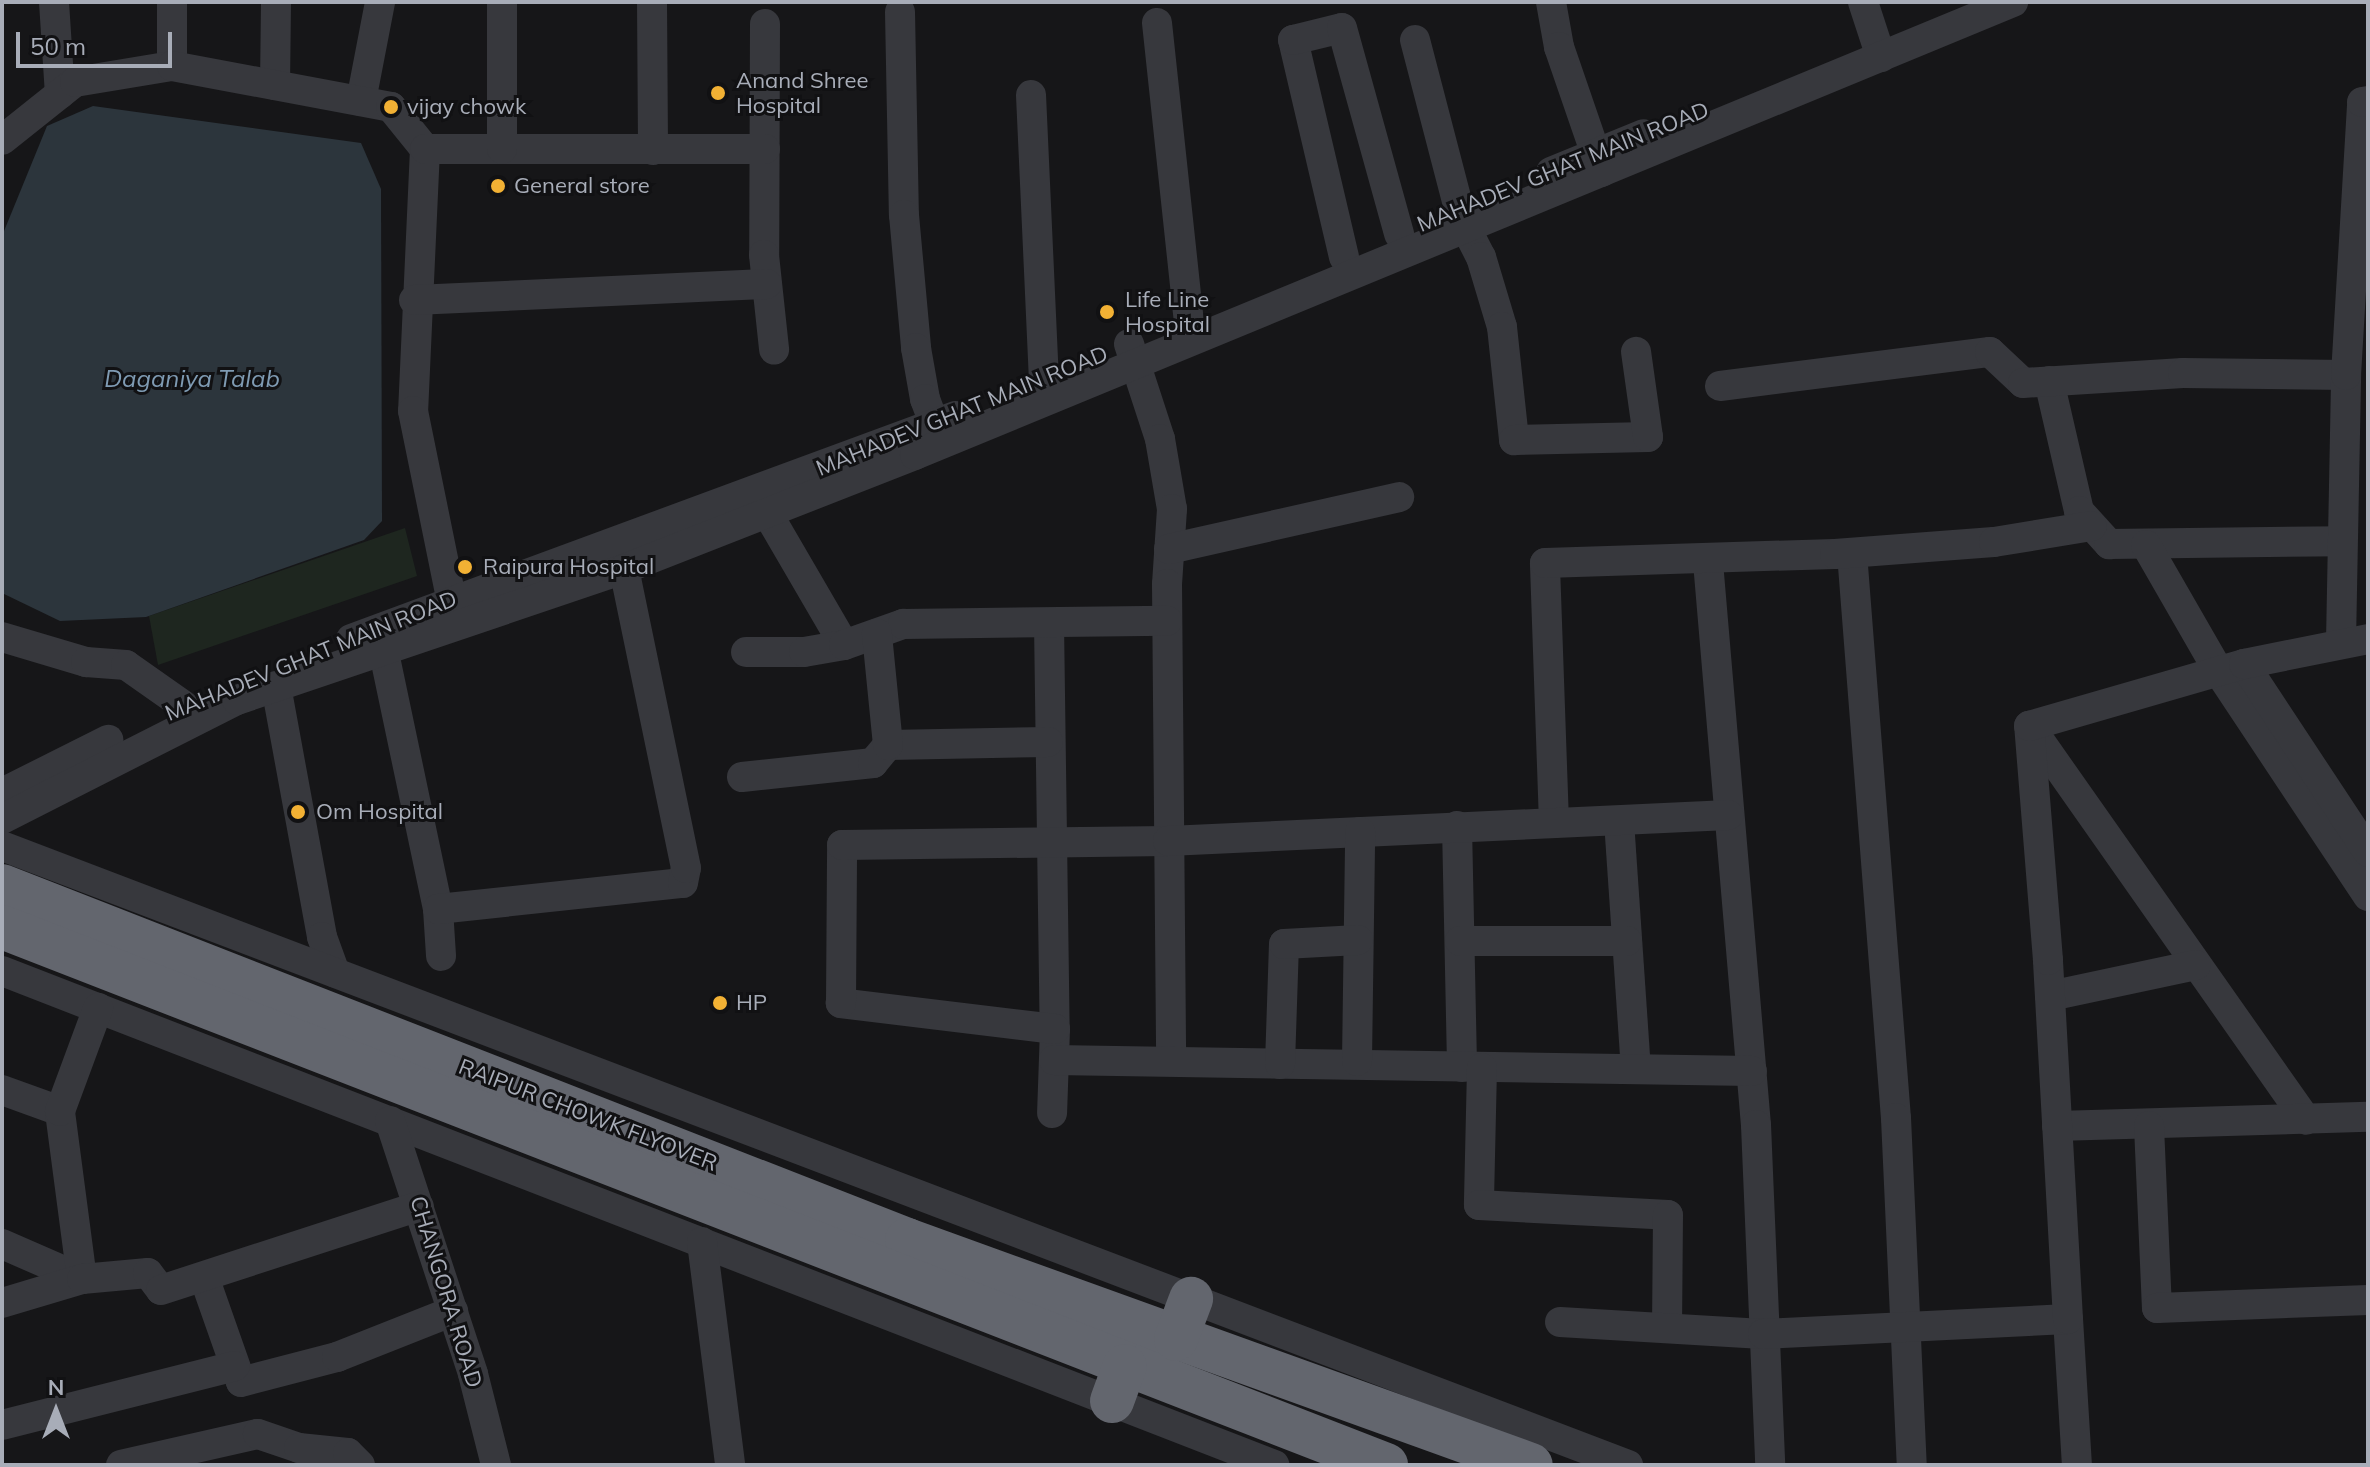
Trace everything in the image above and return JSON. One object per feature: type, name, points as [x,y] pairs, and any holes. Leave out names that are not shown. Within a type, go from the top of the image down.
[{"type":"highway","name":"RAIPUR CHOWK FLYOVER","points":[[2,886],[898,1258],[1119,1384],[1386,1465]]},
{"type":"highway","name":"RAIPUR CHOWK FLYOVER","points":[[2,927],[898,1258],[1176,1339],[1531,1465]]},
{"type":"highway","points":[[1176,1339],[1191,1299]]},
{"type":"street","points":[[54,2],[60,94]]},
{"type":"street","points":[[172,2],[172,66]]},
{"type":"street","points":[[275,85],[276,2]]},
{"type":"street","points":[[361,101],[380,2]]},
{"type":"street","points":[[502,2],[502,149]]},
{"type":"street","points":[[652,2],[653,150]]},
{"type":"street","points":[[1551,2],[1598,164]]},
{"type":"street","points":[[1863,2],[1877,48],[2013,2]]},
{"type":"street","name":"MAHADEV GHAT MAIN ROAD","points":[[2,793],[183,705],[760,502],[938,434],[1044,380],[1132,353],[1189,320],[1399,234],[1463,219],[1598,164],[1877,48],[1965,2]]},
{"type":"street","points":[[900,12],[904,215],[919,372],[938,434],[1463,219]]},
{"type":"street","points":[[1157,23],[1189,320]]},
{"type":"street","points":[[765,24],[767,284],[774,349]]},
{"type":"street","points":[[1344,257],[1293,40],[1342,28],[1399,234]]},
{"type":"street","points":[[1415,40],[1463,219],[1481,257],[1502,327],[1514,440],[1648,437],[1636,352]]},
{"type":"street","points":[[2,140],[75,82],[172,66],[391,107],[425,149],[414,300],[413,411],[453,612]]},
{"type":"street","points":[[1031,95],[1044,380]]},
{"type":"street","points":[[2029,726],[2231,668],[2354,641],[2342,541],[2346,375],[2362,102],[2368,101]]},
{"type":"street","points":[[425,149],[765,149]]},
{"type":"street","points":[[414,300],[767,284]]},
{"type":"street","points":[[1720,386],[1990,352],[2023,383],[2183,373],[2346,375]]},
{"type":"street","points":[[1132,353],[1160,439],[1172,509],[1167,621],[1171,1059]]},
{"type":"street","points":[[2049,381],[2079,511],[2109,544],[2342,541]]},
{"type":"street","points":[[1169,549],[1399,497]]},
{"type":"street","points":[[2,819],[164,733],[276,686],[383,648],[453,612],[624,569],[760,502],[844,645]]},
{"type":"street","points":[[1554,823],[1545,563],[1708,562],[1852,553],[1994,542],[2092,526]]},
{"type":"street","points":[[2146,545],[2231,668],[2368,852]]},
{"type":"street","points":[[1852,553],[1910,1330],[1912,1465]]},
{"type":"street","points":[[1708,562],[1752,1071],[1770,1465]]},
{"type":"street","points":[[438,909],[683,883],[686,868],[624,569]]},
{"type":"street","points":[[746,652],[804,652],[844,645],[903,624],[1167,621]]},
{"type":"street","points":[[1049,623],[1048,742],[1055,1029],[1052,1113]]},
{"type":"street","points":[[742,777],[873,763],[888,745],[877,634]]},
{"type":"street","points":[[2,637],[86,662],[126,665],[183,705]]},
{"type":"street","points":[[383,648],[438,909],[441,956]]},
{"type":"street","points":[[2231,668],[2368,896]]},
{"type":"street","points":[[276,686],[322,937],[335,973]]},
{"type":"street","points":[[2029,726],[2306,1120]]},
{"type":"street","points":[[2029,726],[2050,996],[2077,1465]]},
{"type":"street","points":[[888,745],[1048,742]]},
{"type":"street","points":[[1055,1029],[841,1003],[842,845],[1168,841],[1728,815]]},
{"type":"street","points":[[1619,821],[1636,1068]]},
{"type":"street","points":[[1457,826],[1460,941],[1472,1067],[1479,1205],[1668,1215],[1667,1328]]},
{"type":"street","points":[[1357,1061],[1360,832]]},
{"type":"street","points":[[2,846],[1628,1465]]},
{"type":"street","points":[[1280,1064],[1284,944],[1358,940]]},
{"type":"street","points":[[1460,941],[1627,941]]},
{"type":"street","points":[[2050,996],[2196,965]]},
{"type":"street","points":[[2,971],[702,1242],[1119,1384],[1274,1465]]},
{"type":"street","points":[[82,1279],[60,1111],[98,1008]]},
{"type":"street","points":[[1054,1060],[1171,1059],[1280,1064],[1357,1061],[1472,1067],[1752,1071]]},
{"type":"street","points":[[2,1090],[60,1111]]},
{"type":"street","points":[[2057,1126],[2149,1126],[2368,1117]]},
{"type":"street","name":"CHANGORA ROAD","points":[[390,1121],[453,1311],[496,1465]]},
{"type":"street","points":[[2149,1126],[2157,1308],[2368,1300]]},
{"type":"street","points":[[2,1303],[82,1279],[148,1273],[161,1290],[419,1206]]},
{"type":"street","points":[[702,1242],[730,1465]]},
{"type":"street","points":[[2,1244],[82,1279]]},
{"type":"street","points":[[204,1277],[241,1382],[337,1357],[453,1311]]},
{"type":"street","points":[[1560,1322],[1763,1334],[1910,1330],[2068,1319]]},
{"type":"street","points":[[2,1425],[235,1366]]},
{"type":"street","points":[[136,1463],[258,1434],[299,1448],[348,1453],[360,1465]]},
{"type":"shaded area","points":[[405,528],[417,576],[158,665],[149,616]]},
{"type":"water","name":"Daganiya Talab","points":[[93,106],[361,143],[381,189],[382,521],[364,540],[146,617],[60,621],[2,593],[2,236],[47,126]]},
{"type":"place","name":"Anand Shree Hospital","points":[[718,93]]},
{"type":"place","name":"vijay chowk","points":[[391,107]]},
{"type":"place","name":"General store","points":[[498,186]]},
{"type":"place","name":"Life Line Hospital","points":[[1107,312]]},
{"type":"place","name":"Raipura Hospital","points":[[465,567]]},
{"type":"place","name":"Om Hospital","points":[[298,812]]},
{"type":"place","name":"HP","points":[[720,1003]]}]
